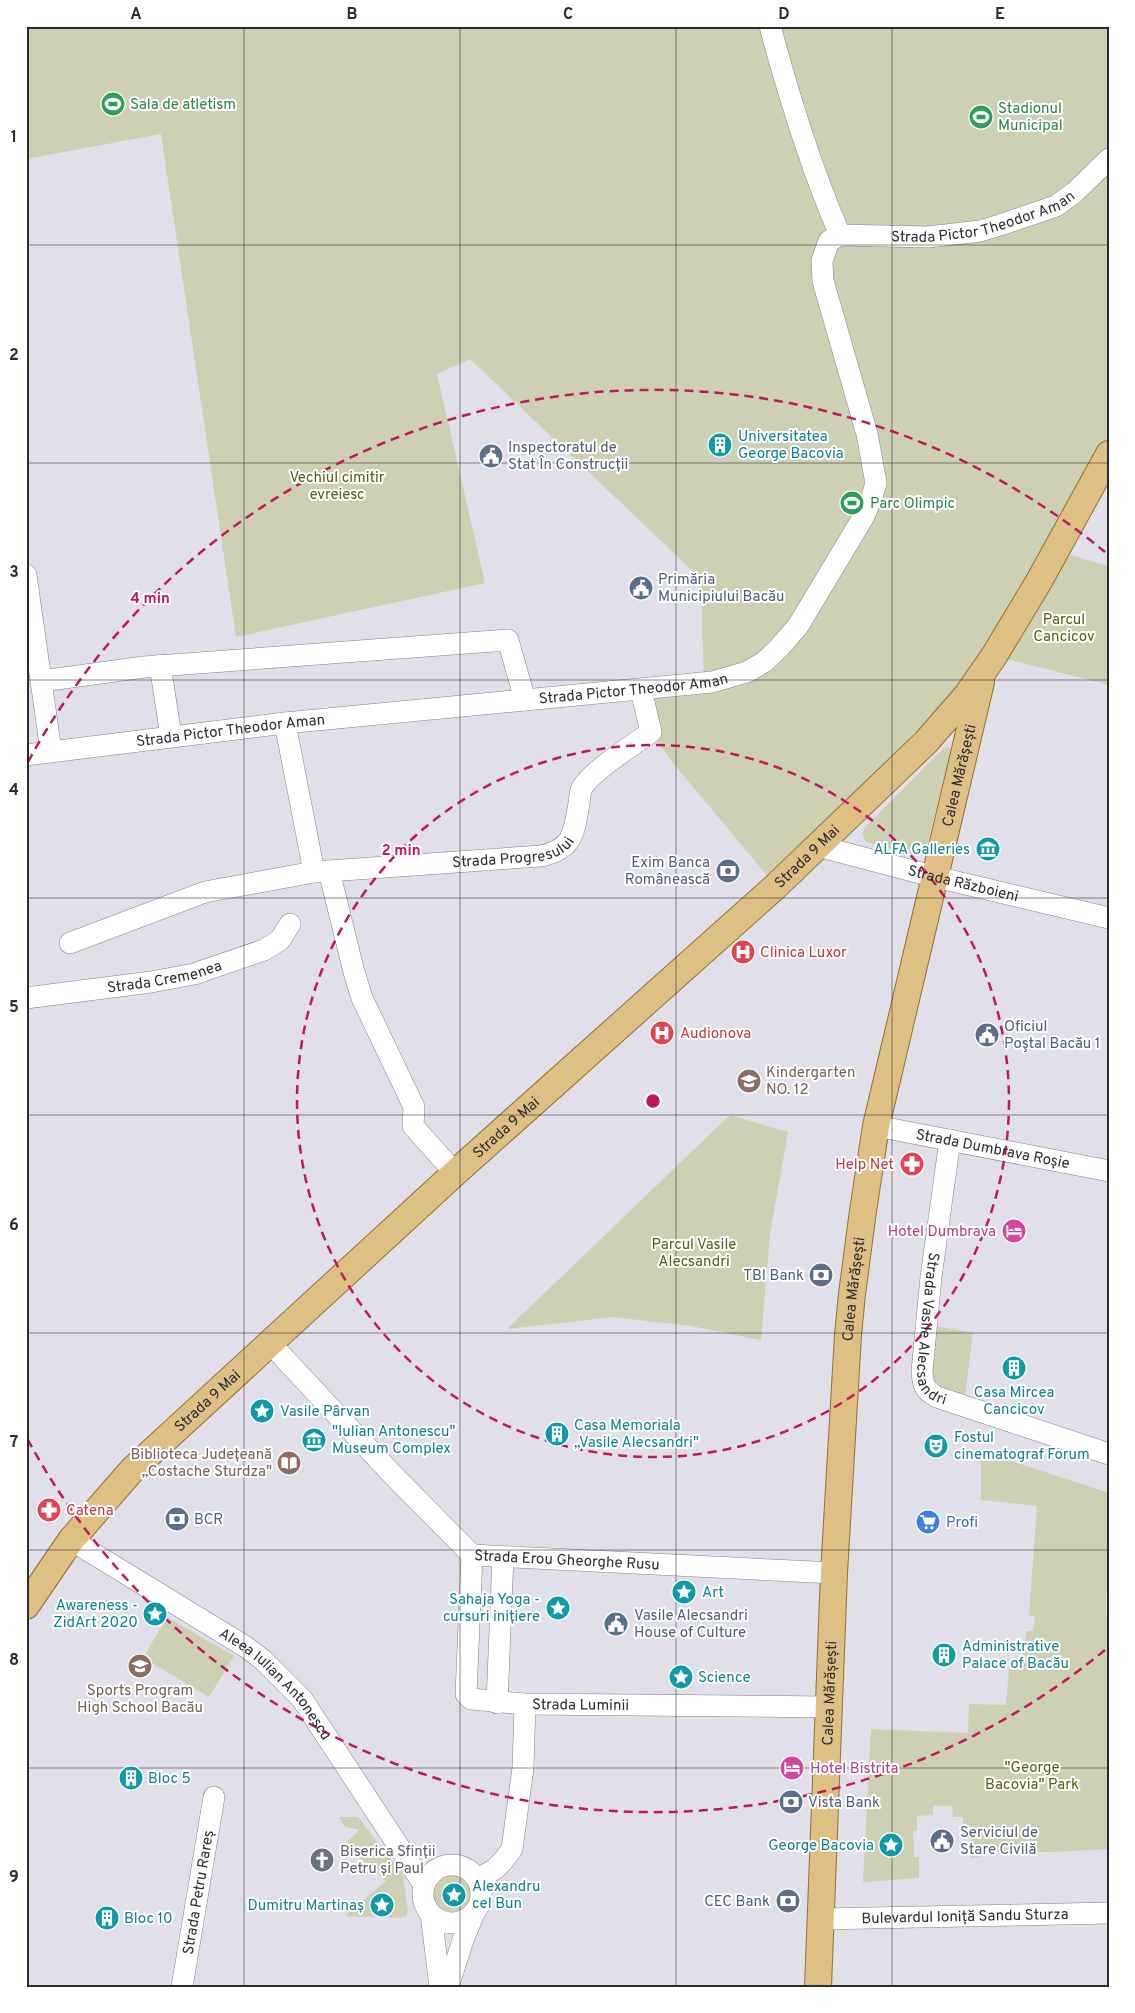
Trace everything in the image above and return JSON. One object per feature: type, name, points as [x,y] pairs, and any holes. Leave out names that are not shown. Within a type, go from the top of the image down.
[{"type":"main road","name":"Calea Mărășești","points":[[818,1987],[827,1708],[848,1335],[863,1211],[876,1126],[989,664],[1038,583],[1109,454]]},
{"type":"main road","name":"Strada 9 Mai","points":[[29,1594],[70,1540],[133,1469],[455,1173],[776,886],[926,742],[955,710],[989,664]]},
{"type":"street","points":[[770,26],[788,93],[824,198],[840,235]]},
{"type":"street","name":"Strada Pictor Theodor Aman","points":[[26,755],[285,723],[712,682],[748,672],[764,662],[798,626],[864,516],[876,483],[867,434],[823,281],[822,260],[829,241],[840,235],[928,237],[980,231],[1056,206],[1075,192],[1109,159]]},
{"type":"street","points":[[26,575],[51,751]]},
{"type":"street","points":[[42,681],[160,666],[508,640],[525,700]]},
{"type":"street","points":[[160,666],[171,736]]},
{"type":"street","name":"Strada Progresului","points":[[70,943],[205,892],[322,872],[541,856],[554,853],[565,846],[572,838],[582,788],[596,773],[651,732],[641,690]]},
{"type":"street","points":[[285,723],[322,872],[362,998],[414,1107],[413,1126],[455,1173]]},
{"type":"street","name":"Strada Războieni","points":[[818,846],[936,878],[1109,918]]},
{"type":"street","name":"Strada Cremenea","points":[[26,998],[142,983],[194,974],[264,950],[280,940],[290,924]]},
{"type":"street","name":"Strada Dumbrava Roșie","points":[[876,1126],[1109,1171]]},
{"type":"street","name":"Strada Vasile Alecsandri","points":[[950,1140],[931,1277],[922,1371],[923,1386],[928,1392],[937,1397],[1109,1454]]},
{"type":"street","name":"Strada Erou Gheorghe Rusu","points":[[270,1343],[391,1473],[472,1555],[834,1573]]},
{"type":"street","name":"Aleea Iulian Antonescu","points":[[70,1540],[246,1647],[263,1660],[302,1700],[424,1885]]},
{"type":"street","points":[[472,1555],[466,1694],[471,1699],[497,1703],[525,1704]]},
{"type":"street","points":[[497,1703],[503,1557]]},
{"type":"street","name":"Strada Luminii","points":[[478,1879],[503,1861],[512,1849],[523,1768],[525,1704],[827,1708]]},
{"type":"street","name":"Strada Petru Rareș","points":[[182,1987],[214,1797]]},
{"type":"street","points":[[440,1987],[431,1914],[423,1900],[424,1885],[428,1876],[435,1870],[444,1865],[454,1864],[463,1866],[471,1871],[478,1879],[482,1896],[463,1940],[448,1987]]},
{"type":"street","points":[[431,1914],[439,1920],[448,1923],[458,1923],[474,1913]]},
{"type":"street","name":"Bulevardul Ioniță Sandu Sturza","points":[[821,1919],[1109,1913]]},
{"type":"green space","name":"Parc Olimpic","points":[[26,26],[1109,26],[1109,454],[1056,551],[1109,566],[1109,685],[994,656],[776,886],[672,762],[651,732],[641,690],[704,683],[701,579],[470,359],[437,374],[485,583],[236,637],[161,134],[26,159]]},
{"type":"green space","points":[[947,747],[951,751],[928,842],[923,848],[918,853],[913,854],[866,842],[862,833],[866,826]]},
{"type":"green space","name":"Parcul Vasile Alecsandri","points":[[730,1115],[788,1132],[770,1234],[761,1340],[691,1326],[613,1317],[507,1329]]},
{"type":"green space","points":[[935,1326],[973,1333],[965,1397],[927,1384]]},
{"type":"green space","name":"\"George Bacovia\" Park","points":[[981,1451],[1109,1493],[1109,1592],[1106,1592],[1106,1615],[1109,1615],[1109,1849],[1050,1852],[981,1852],[981,1857],[971,1858],[970,1830],[963,1830],[963,1817],[953,1817],[952,1806],[933,1806],[933,1815],[917,1816],[917,1831],[913,1831],[914,1857],[919,1857],[919,1878],[863,1882],[871,1729],[968,1733],[969,1704],[1006,1705],[1009,1669],[1021,1670],[1026,1631],[1033,1631],[1035,1616],[1029,1615],[1037,1506],[981,1500]]},
{"type":"green space","points":[[167,1617],[234,1656],[209,1697],[143,1658]]},
{"type":"green space","points":[[339,1817],[358,1817],[403,1875],[408,1911],[406,1916],[401,1918],[345,1916],[386,1881],[345,1844],[359,1830],[344,1826]]},
{"type":"green space","points":[[457,1873],[465,1876],[471,1882],[474,1894],[471,1906],[465,1912],[449,1915],[441,1912],[435,1906],[432,1890],[435,1882],[441,1876]]},
{"type":"place","name":"Sala de atletism","points":[[113,104]]},
{"type":"place","name":"Stadionul Municipal","points":[[981,117]]},
{"type":"place","name":"Universitatea George Bacovia","points":[[720,445]]},
{"type":"place","name":"Inspectoratul de Stat În Construcții","points":[[491,456]]},
{"type":"place","name":"Parc Olimpic","points":[[852,503]]},
{"type":"place","name":"Primăria Municipiului Bacău","points":[[641,588]]},
{"type":"place","name":"ALFA Galleries","points":[[988,849]]},
{"type":"place","name":"Exim Banca Românească","points":[[728,871]]},
{"type":"place","name":"Clinica Luxor","points":[[743,952]]},
{"type":"place","name":"Audionova","points":[[662,1033]]},
{"type":"place","name":"Oficiul Poştal Bacău 1","points":[[987,1035]]},
{"type":"place","name":"Kindergarten NO. 12","points":[[749,1081]]},
{"type":"place","name":"Help Net","points":[[912,1164]]},
{"type":"place","name":"Hotel Dumbrava","points":[[1014,1231]]},
{"type":"place","name":"TBI Bank","points":[[821,1275]]},
{"type":"place","name":"Casa Mircea Cancicov","points":[[1014,1368]]},
{"type":"place","name":"Vasile Pârvan","points":[[262,1411]]},
{"type":"place","name":"Casa Memoriala „Vasile Alecsandri\"","points":[[557,1434]]},
{"type":"place","name":"\"Iulian Antonescu\" Museum Complex","points":[[314,1440]]},
{"type":"place","name":"Fostul cinematograf Forum","points":[[936,1446]]},
{"type":"place","name":"Biblioteca Județeană „Costache Sturdza\"","points":[[289,1463]]},
{"type":"place","name":"Catena","points":[[49,1510]]},
{"type":"place","name":"BCR","points":[[177,1519]]},
{"type":"place","name":"Profi","points":[[928,1522]]},
{"type":"place","name":"Art","points":[[684,1592]]},
{"type":"place","name":"Sahaja Yoga - cursuri inițiere","points":[[558,1608]]},
{"type":"place","name":"Awareness - ZidArt 2020","points":[[155,1614]]},
{"type":"place","name":"Vasile Alecsandri House of Culture","points":[[616,1624]]},
{"type":"place","name":"Administrative Palace of Bacău","points":[[944,1655]]},
{"type":"place","name":"Sports Program High School Bacău","points":[[140,1666]]},
{"type":"place","name":"Science","points":[[681,1677]]},
{"type":"place","name":"Hotel Bistrita","points":[[792,1768]]},
{"type":"place","name":"Bloc 5","points":[[131,1778]]},
{"type":"place","name":"Vista Bank","points":[[791,1802]]},
{"type":"place","name":"Serviciul de Stare Civilă","points":[[942,1841]]},
{"type":"place","name":"George Bacovia","points":[[891,1845]]},
{"type":"place","name":"Biserica Sfinții Petru și Paul","points":[[322,1860]]},
{"type":"place","name":"Alexandru cel Bun","points":[[454,1895]]},
{"type":"place","name":"CEC Bank","points":[[788,1901]]},
{"type":"place","name":"Dumitru Martinaș","points":[[382,1905]]},
{"type":"place","name":"Bloc 10","points":[[107,1918]]},
{"type":"park label","name":"Vechiul cimitir evreiesc","points":[[337,486]]},
{"type":"park label","name":"Parcul Cancicov","points":[[1064,628]]}]
